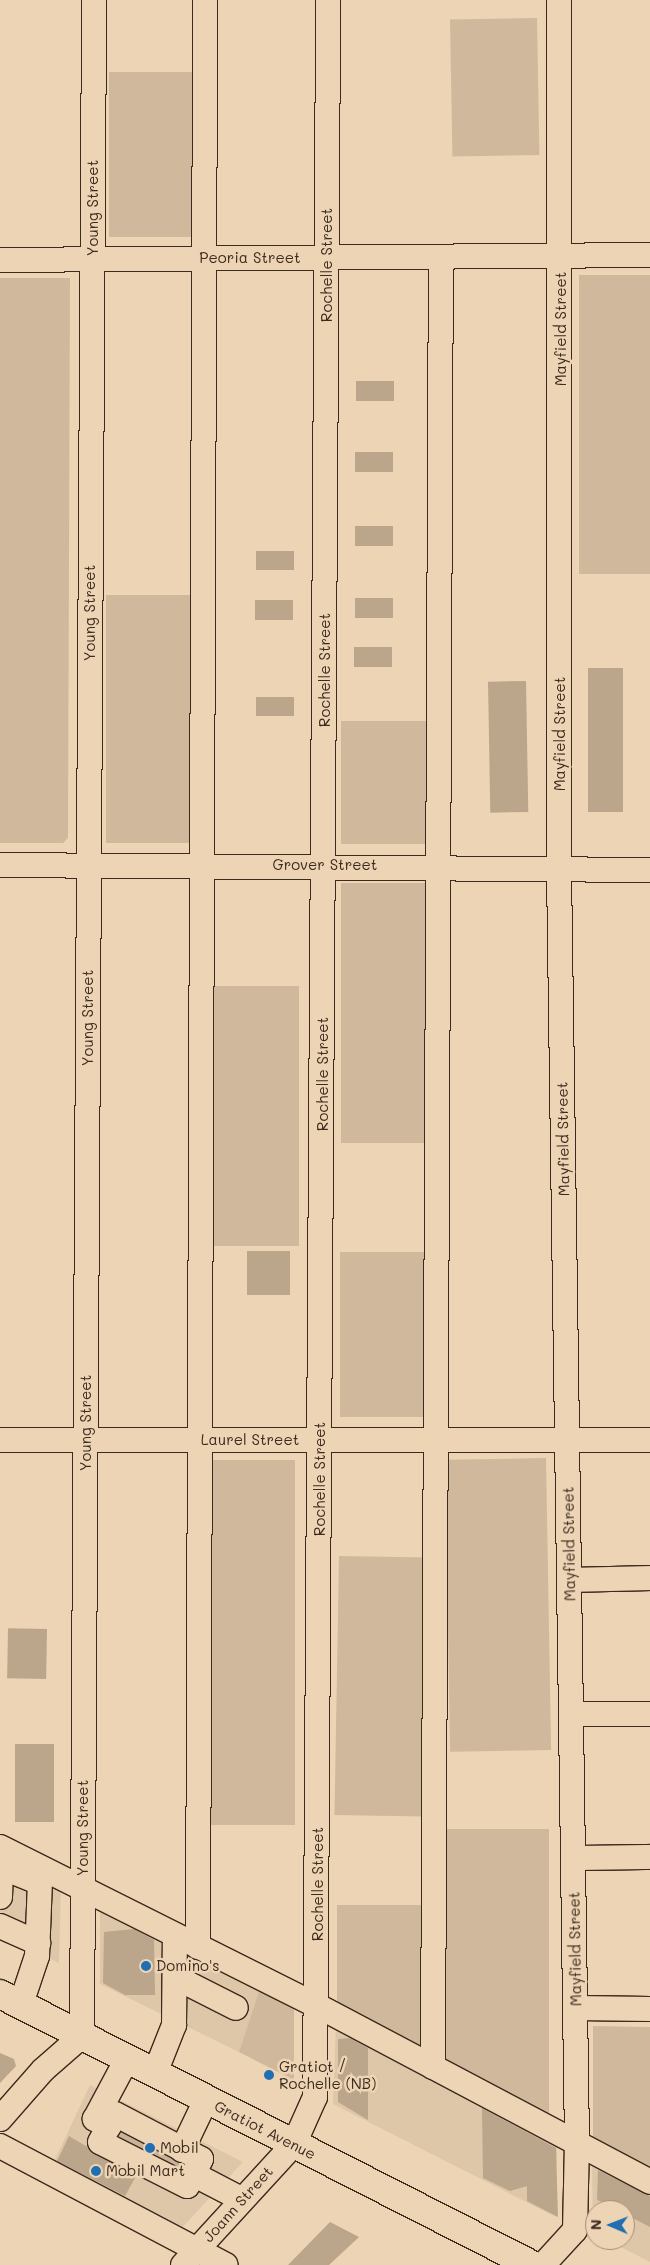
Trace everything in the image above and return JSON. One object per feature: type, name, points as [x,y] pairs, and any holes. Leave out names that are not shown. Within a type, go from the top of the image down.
[{"type":"main road","name":"Gratiot Avenue","points":[[10,1999],[532,2265]]},
{"type":"street","name":"Young Street","points":[[82,2036],[94,0]]},
{"type":"street","points":[[198,1947],[198,1440],[205,0]]},
{"type":"street","name":"Rochelle Street","points":[[294,2144],[315,2096],[318,2006],[328,0]]},
{"type":"street","name":"Mayfield Street","points":[[543,2265],[575,2230],[577,2143],[560,868],[562,256],[559,0]]},
{"type":"street","name":"Peoria Street","points":[[0,260],[650,255]]},
{"type":"street","points":[[434,2067],[436,866],[441,256]]},
{"type":"street","name":"Grover Street","points":[[0,865],[324,865],[650,870]]},
{"type":"street","name":"Laurel Street","points":[[0,1440],[650,1440]]},
{"type":"street","points":[[570,1580],[650,1578]]},
{"type":"street","points":[[572,1714],[650,1714]]},
{"type":"street","points":[[0,1847],[83,1895],[175,1936],[318,2006],[650,2182]]},
{"type":"street","points":[[574,1858],[650,1857]]},
{"type":"street","points":[[0,1897],[1,1867],[40,1882],[83,1895]]},
{"type":"street","points":[[10,1999],[38,1943],[40,1882]]},
{"type":"street","points":[[0,1926],[38,1943]]},
{"type":"street","points":[[155,2073],[174,2025],[175,1936]]},
{"type":"street","points":[[175,1977],[236,2008]]},
{"type":"street","points":[[576,2008],[650,2008]]},
{"type":"street","points":[[0,2119],[43,2070],[82,2036]]},
{"type":"street","points":[[127,2059],[95,2119],[108,2126],[100,2142],[150,2148],[201,2159],[187,2186],[150,2148]]},
{"type":"street","points":[[150,2148],[206,2100]]},
{"type":"street","name":"Joann Street","points":[[190,2257],[241,2199],[294,2144]]},
{"type":"street","points":[[0,2146],[190,2257],[226,2265]]},
{"type":"street","points":[[193,2174],[241,2199]]},
{"type":"shaded area","points":[[537,18],[539,155],[452,156],[450,20]]},
{"type":"shaded area","points":[[109,72],[206,72],[206,237],[109,237]]},
{"type":"shaded area","points":[[579,275],[650,275],[650,574],[579,574]]},
{"type":"shaded area","points":[[0,278],[70,278],[68,838],[63,843],[0,843]]},
{"type":"shaded area","points":[[106,595],[195,595],[195,843],[106,843]]},
{"type":"shaded area","points":[[341,721],[431,721],[431,844],[341,844]]},
{"type":"shaded area","points":[[341,883],[430,883],[430,1143],[341,1143]]},
{"type":"shaded area","points":[[210,986],[299,986],[299,1246],[210,1246]]},
{"type":"shaded area","points":[[340,1252],[428,1252],[428,1417],[340,1417]]},
{"type":"shaded area","points":[[546,1458],[551,1750],[450,1752],[445,1460]]},
{"type":"shaded area","points":[[207,1460],[295,1460],[295,1825],[207,1825]]},
{"type":"shaded area","points":[[339,1556],[428,1558],[423,1817],[334,1815]]},
{"type":"shaded area","points":[[443,1829],[549,1829],[549,2114],[337,2007],[337,1905],[443,1905]]},
{"type":"shaded area","points":[[0,1853],[61,1885],[59,1963],[0,1934]]},
{"type":"shaded area","points":[[100,1904],[261,1985],[239,2052],[100,1984]]},
{"type":"shaded area","points":[[261,1985],[294,2003],[294,2080],[239,2052]]},
{"type":"shaded area","points":[[336,2024],[557,2137],[556,2217],[333,2104]]},
{"type":"shaded area","points":[[593,2026],[650,2027],[650,2177],[593,2146]]},
{"type":"shaded area","points":[[90,2085],[243,2162],[178,2232],[51,2168]]},
{"type":"shaded area","points":[[592,2158],[650,2188],[650,2262],[627,2250],[635,2250],[635,2200],[593,2200]]},
{"type":"building","points":[[356,381],[394,381],[394,401],[356,401]]},
{"type":"building","points":[[355,452],[393,452],[393,472],[355,472]]},
{"type":"building","points":[[355,526],[393,526],[393,546],[355,546]]},
{"type":"building","points":[[256,551],[294,551],[294,570],[256,570]]},
{"type":"building","points":[[355,598],[393,598],[393,618],[355,618]]},
{"type":"building","points":[[255,600],[293,600],[293,620],[255,620]]},
{"type":"building","points":[[354,647],[392,647],[392,667],[354,667]]},
{"type":"building","points":[[588,668],[623,668],[623,812],[588,812]]},
{"type":"building","points":[[526,681],[528,812],[490,813],[488,682]]},
{"type":"building","points":[[256,697],[294,697],[294,716],[256,716]]},
{"type":"building","points":[[247,1251],[290,1251],[290,1295],[247,1295]]},
{"type":"building","points":[[8,1628],[47,1629],[46,1679],[7,1678]]},
{"type":"building","points":[[15,1744],[54,1744],[54,1822],[15,1822]]},
{"type":"building","points":[[134,1929],[154,1940],[155,1995],[125,1995],[103,1983],[104,1932]]},
{"type":"building","points":[[350,2038],[368,2048],[368,2120],[338,2102],[338,2039]]},
{"type":"building","points":[[0,2053],[14,2059],[16,2066],[0,2083]]},
{"type":"building","points":[[482,2108],[556,2148],[558,2217],[527,2201],[527,2186],[510,2191],[483,2178]]},
{"type":"building","points":[[121,2133],[182,2165],[181,2167],[119,2136]]},
{"type":"building","points":[[69,2136],[136,2176],[125,2196],[57,2161]]},
{"type":"building","points":[[598,2170],[650,2196],[650,2227],[635,2219],[635,2200],[597,2200]]},
{"type":"building","points":[[330,2222],[359,2237],[329,2265],[288,2265]]},
{"type":"tunnel","points":[[123,2147],[132,2128]]},
{"type":"tunnel","points":[[143,2157],[153,2139]]},
{"type":"tunnel","points":[[162,2167],[171,2148]]},
{"type":"place","name":"Domino's","points":[[146,1966]]},
{"type":"place","name":"Gratiot / Rochelle (NB)","points":[[269,2075]]},
{"type":"place","name":"Mobil","points":[[150,2148]]},
{"type":"place","name":"Mobil Mart","points":[[96,2171]]}]
